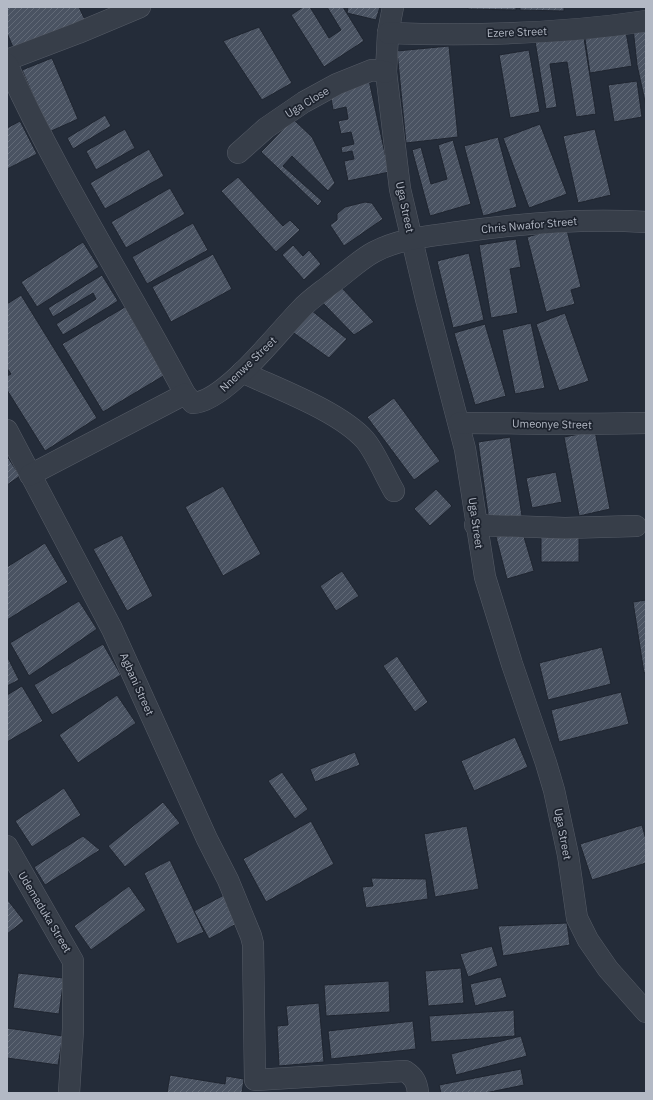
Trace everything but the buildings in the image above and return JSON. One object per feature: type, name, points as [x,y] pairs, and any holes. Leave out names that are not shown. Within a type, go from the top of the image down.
[{"type":"street","points":[[7,60],[78,33],[140,7]]},
{"type":"street","name":"Uga Street","points":[[393,7],[388,33],[386,72],[400,188],[459,423],[471,484],[475,525],[485,577],[554,790],[568,855],[577,918],[588,940],[608,969],[645,1010]]},
{"type":"street","name":"Ezere Street","points":[[388,33],[446,35],[562,30],[646,21]]},
{"type":"street","points":[[7,64],[25,104],[57,164],[147,321],[185,394],[30,475]]},
{"type":"street","name":"Uga Close","points":[[238,153],[266,128],[304,102],[337,84],[372,70],[386,72]]},
{"type":"street","name":"Chris Nwafor Street","points":[[412,238],[546,222],[605,219],[646,222]]},
{"type":"street","name":"Nnenwe Street","points":[[185,394],[193,404],[199,403],[214,396],[242,372],[302,308],[348,271],[374,252],[412,238]]},
{"type":"street","points":[[242,372],[338,418],[354,429],[366,441],[394,491]]},
{"type":"street","name":"Umeonye Street","points":[[459,423],[538,423],[560,425],[646,423]]},
{"type":"street","name":"Agbani Street","points":[[7,430],[112,629],[207,839],[228,880],[253,944],[255,1087]]},
{"type":"street","points":[[475,525],[565,528],[636,526]]},
{"type":"street","name":"Udemaduka Street","points":[[7,846],[73,961],[73,1029],[69,1093]]},
{"type":"street","points":[[255,1087],[405,1071],[412,1075],[416,1081],[418,1093]]}]
